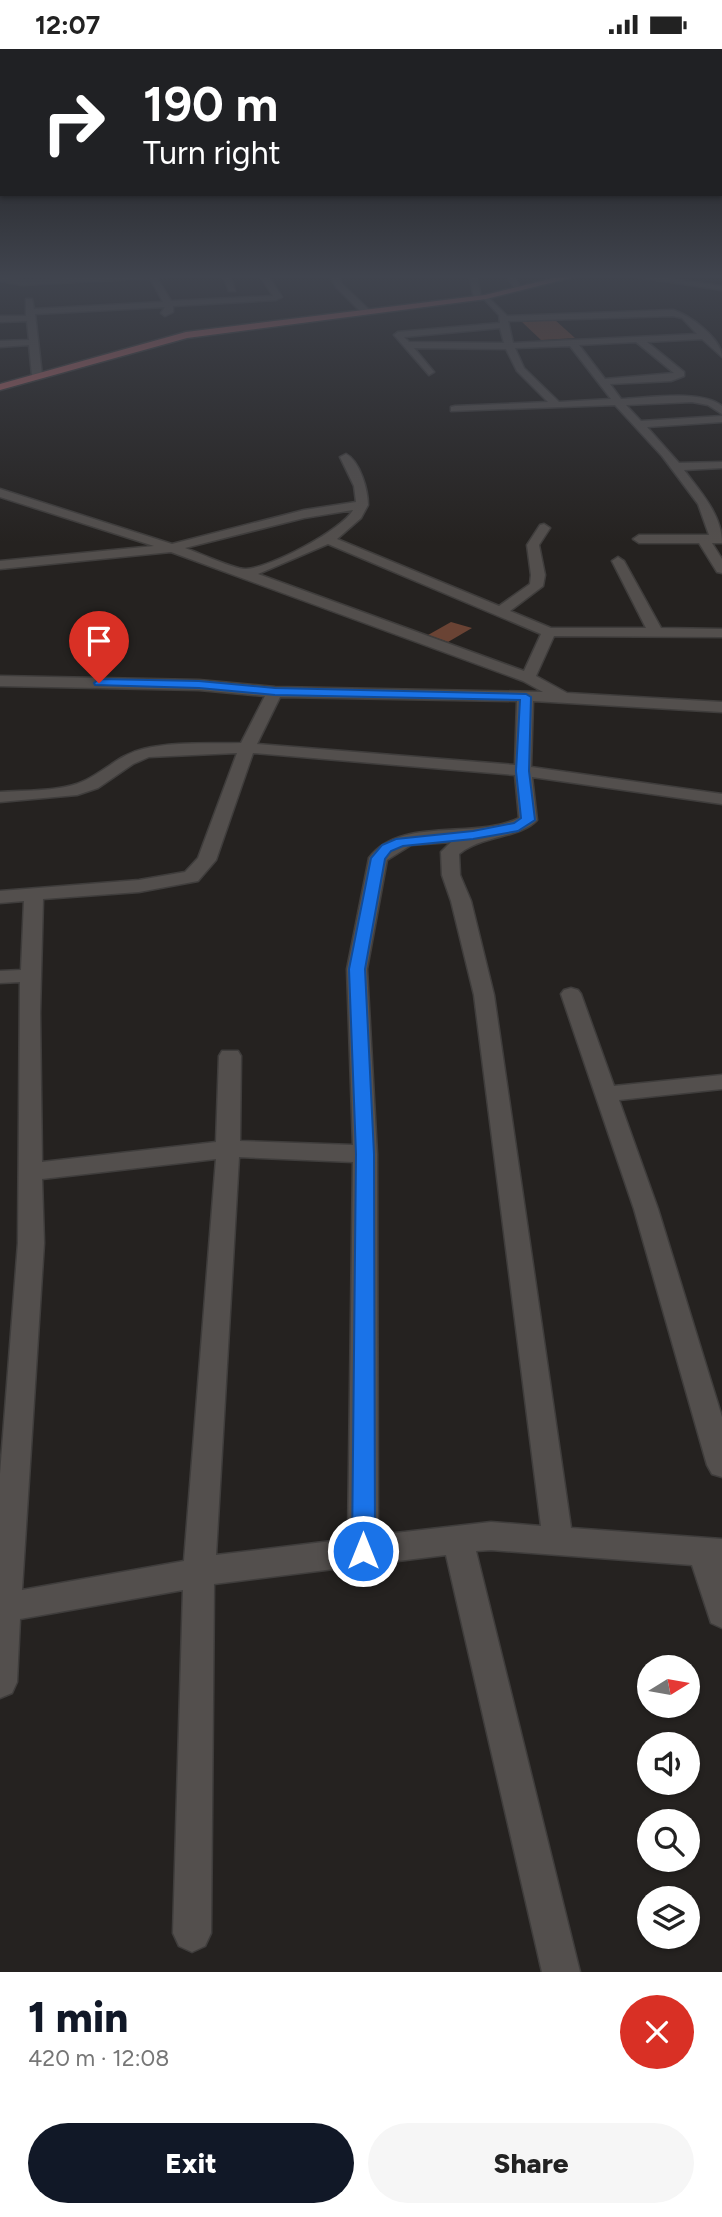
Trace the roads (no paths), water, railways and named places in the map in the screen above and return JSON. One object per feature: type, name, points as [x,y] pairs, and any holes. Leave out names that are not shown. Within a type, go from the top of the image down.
[{"type":"main road","points":[[0,387],[79,364]]},
{"type":"street","points":[[35,364],[37,375]]},
{"type":"street","points":[[423,364],[429,372]]},
{"type":"street","points":[[517,364],[557,405]]},
{"type":"street","points":[[588,364],[618,403],[676,467],[704,504],[722,569]]},
{"type":"street","points":[[602,382],[671,378],[681,374],[668,364]]},
{"type":"street","points":[[455,408],[702,400],[711,402],[722,411]]},
{"type":"street","points":[[638,424],[722,419]]},
{"type":"street","points":[[245,574],[281,562],[327,539],[355,518],[362,505],[362,494],[346,457]]},
{"type":"street","points":[[676,467],[722,465]]},
{"type":"street","points":[[0,493],[79,515],[245,574],[527,688],[564,697],[722,707]]},
{"type":"street","points":[[0,565],[171,548],[304,514],[362,505]]},
{"type":"street","points":[[499,612],[536,586],[538,575],[533,545],[544,528]]},
{"type":"street","points":[[327,539],[549,632],[722,633]]},
{"type":"street","points":[[639,539],[714,539]]},
{"type":"street","points":[[618,561],[656,633]]},
{"type":"street","points":[[363,1551],[365,1154],[357,969],[378,858],[387,848],[401,842],[473,835],[518,827],[528,820],[523,771],[527,688],[549,632]]},
{"type":"street","points":[[0,681],[199,685],[275,692],[527,688]]},
{"type":"street","points":[[0,897],[139,886],[191,877],[207,860],[247,748],[275,692]]},
{"type":"street","points":[[0,797],[71,791],[92,784],[127,760],[153,752],[247,748],[523,771],[722,799]]},
{"type":"street","points":[[473,835],[461,841],[450,852],[452,875],[484,995],[558,1541]]},
{"type":"street","points":[[0,1682],[3,1607],[31,1243],[30,975],[34,894]]},
{"type":"street","points":[[0,977],[30,975]]},
{"type":"street","points":[[571,994],[646,1209],[722,1465]]},
{"type":"street","points":[[192,1933],[199,1572],[228,1149],[230,1056]]},
{"type":"street","points":[[606,1094],[722,1082]]},
{"type":"street","points":[[30,1172],[228,1149],[365,1154]]},
{"type":"street","points":[[3,1607],[43,1602],[199,1572],[491,1536],[713,1552],[722,1613]]},
{"type":"street","points":[[458,1540],[561,1972]]}]
